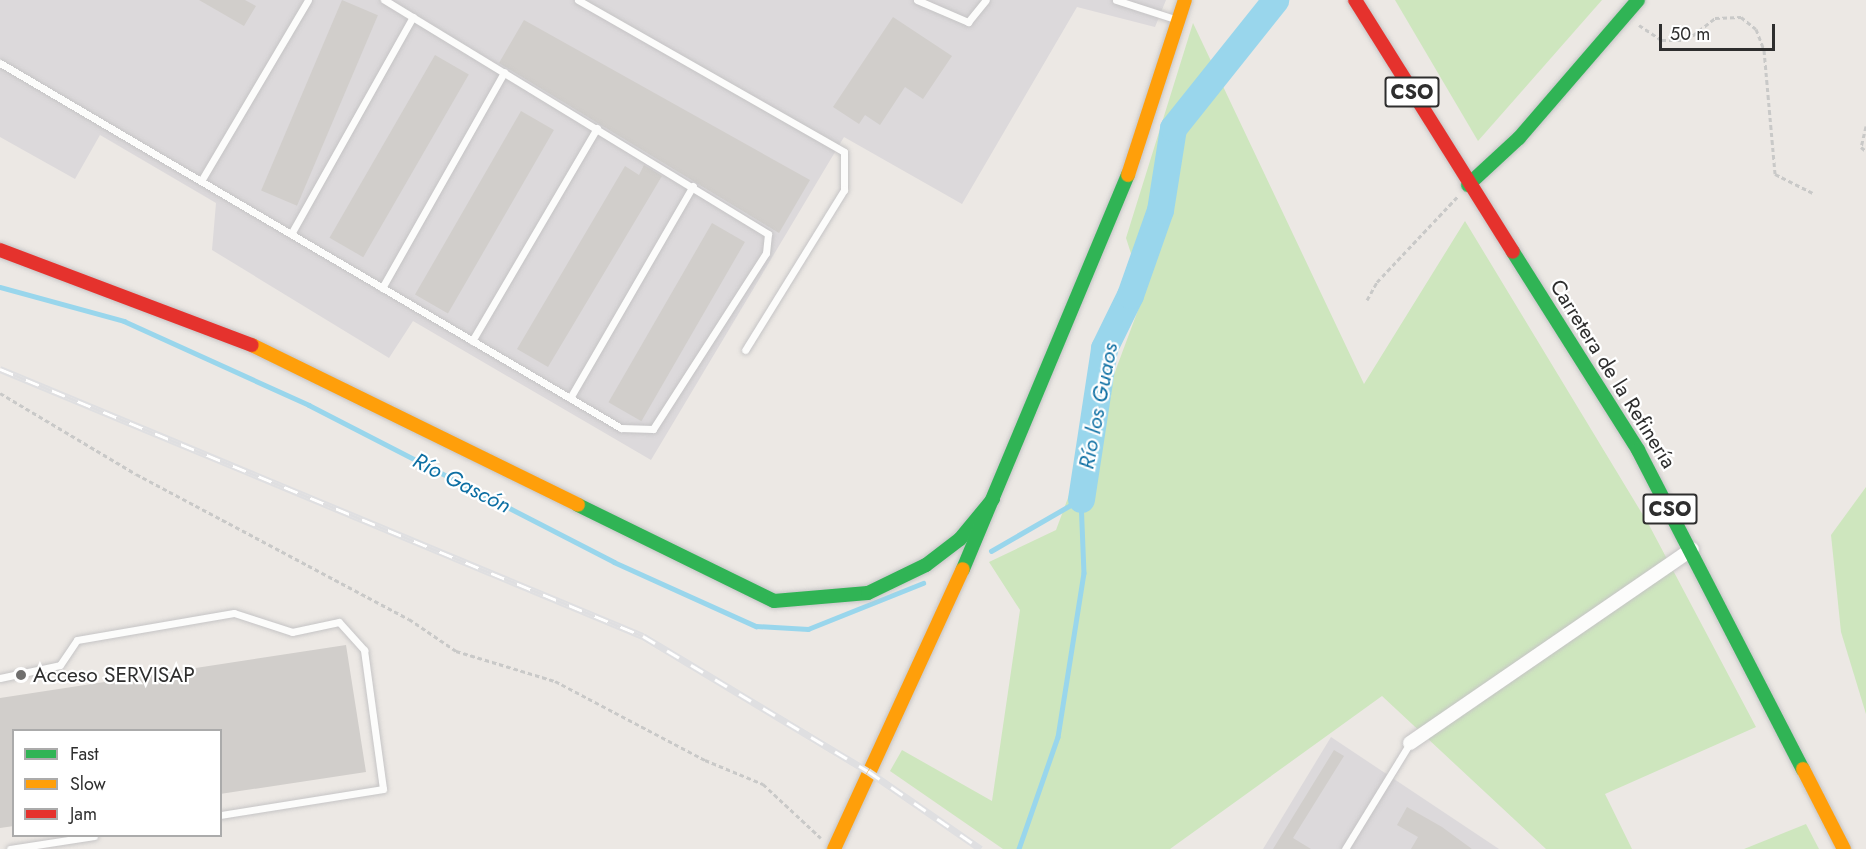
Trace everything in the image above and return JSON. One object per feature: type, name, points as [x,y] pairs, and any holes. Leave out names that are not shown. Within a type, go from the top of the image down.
[{"type":"street","points":[[829,846],[993,499],[1124,188],[1185,0]]},
{"type":"street","name":"Carretera de la Refinería","points":[[1355,0],[1468,184],[1638,450],[1692,549],[1844,849]]},
{"type":"street","points":[[1468,184],[1520,138],[1638,0]]},
{"type":"street","points":[[0,250],[246,342],[774,601],[868,593],[926,565],[960,539],[993,499]]},
{"type":"street","points":[[1410,743],[1692,549]]},
{"type":"lane","points":[[201,181],[308,0]]},
{"type":"lane","points":[[0,63],[621,428],[653,429],[766,253],[768,234],[759,226],[384,0]]},
{"type":"lane","points":[[578,0],[844,152],[844,190],[745,350]]},
{"type":"lane","points":[[917,0],[968,22],[986,0]]},
{"type":"lane","points":[[1116,0],[1178,20]]},
{"type":"lane","points":[[291,234],[413,17]]},
{"type":"lane","points":[[382,288],[504,72]]},
{"type":"lane","points":[[472,341],[597,128]]},
{"type":"lane","points":[[570,398],[693,186]]},
{"type":"lane","points":[[0,678],[60,665],[77,640],[234,613],[292,632],[339,622],[364,650],[383,789],[222,815]]},
{"type":"lane","points":[[1345,849],[1410,743]]},
{"type":"lane","points":[[10,849],[88,837]]},
{"type":"path","points":[[1625,15],[1661,40],[1687,40],[1715,18],[1741,17],[1756,29],[1764,50],[1775,174],[1813,193]]},
{"type":"path","points":[[1866,126],[1860,147],[1866,151]]},
{"type":"path","points":[[1367,300],[1377,282],[1468,184]]},
{"type":"path","points":[[0,393],[136,474],[409,619],[456,651],[555,681],[705,760],[763,784],[829,846]]},
{"type":"shaded area","points":[[0,0],[1166,0],[1155,27],[1077,7],[962,204],[844,137],[651,460],[413,321],[389,358],[212,250],[216,203],[100,135],[75,179],[0,137]]},
{"type":"shaded area","points":[[1331,737],[1499,849],[1263,849]]},
{"type":"green space","points":[[1395,0],[1602,0],[1478,141]]},
{"type":"green space","points":[[1193,23],[1364,384],[1465,221],[1649,525],[1756,727],[1605,794],[1632,849],[1546,849],[1382,696],[1170,849],[1003,849],[890,771],[902,750],[992,801],[1020,610],[989,562],[1056,530],[1144,294],[1126,238]]},
{"type":"green space","points":[[1866,487],[1866,714],[1841,632],[1831,535]]},
{"type":"green space","points":[[1806,824],[1819,849],[1744,849]]},
{"type":"building","points":[[199,0],[245,0],[256,6],[244,26]]},
{"type":"building","points":[[342,0],[378,15],[297,206],[261,191]]},
{"type":"building","points":[[893,17],[952,56],[923,99],[905,87],[880,125],[865,115],[859,124],[833,107]]},
{"type":"building","points":[[524,20],[810,180],[779,233],[499,63]]},
{"type":"building","points":[[435,55],[469,74],[363,257],[330,238]]},
{"type":"building","points":[[521,111],[554,130],[448,314],[415,295]]},
{"type":"building","points":[[644,165],[662,176],[548,367],[517,349],[625,166],[639,175]]},
{"type":"building","points":[[712,223],[745,242],[641,421],[608,402]]},
{"type":"building","points":[[346,645],[366,772],[222,794],[222,729],[12,729],[12,826],[0,828],[0,698]]},
{"type":"building","points":[[1334,750],[1344,756],[1293,838],[1311,849],[1273,849]]},
{"type":"building","points":[[1407,807],[1442,827],[1472,849],[1411,849],[1418,837],[1397,825]]},
{"type":"waterway","name":"Río los Guaos","points":[[1081,499],[1104,348],[1130,295],[1160,210],[1173,128],[1275,0]]},
{"type":"waterway","name":"Río Gascón","points":[[0,287],[124,321],[309,405],[614,562],[756,626],[808,629],[923,583]]},
{"type":"waterway","name":"Río los Guaos","points":[[991,551],[1081,499],[1084,573],[1058,737],[1019,849]]},
{"type":"railway","points":[[0,369],[643,636],[868,771],[981,849]]},
{"type":"traffic: fast","points":[[1468,185],[1519,138],[1638,0]]},
{"type":"traffic: fast","points":[[963,569],[1128,175]]},
{"type":"traffic: fast","points":[[1513,252],[1638,450],[1803,769]]},
{"type":"traffic: fast","points":[[578,505],[774,601],[868,593],[926,565],[960,539],[993,499]]},
{"type":"traffic: slow","points":[[1128,175],[1185,0]]},
{"type":"traffic: slow","points":[[252,345],[578,505]]},
{"type":"traffic: slow","points":[[834,849],[963,569]]},
{"type":"traffic: slow","points":[[1803,769],[1844,849]]},
{"type":"traffic: jam","points":[[1355,0],[1513,252]]},
{"type":"traffic: jam","points":[[0,250],[252,345]]},
{"type":"place","name":"Acceso SERVISAP","points":[[21,675]]}]
